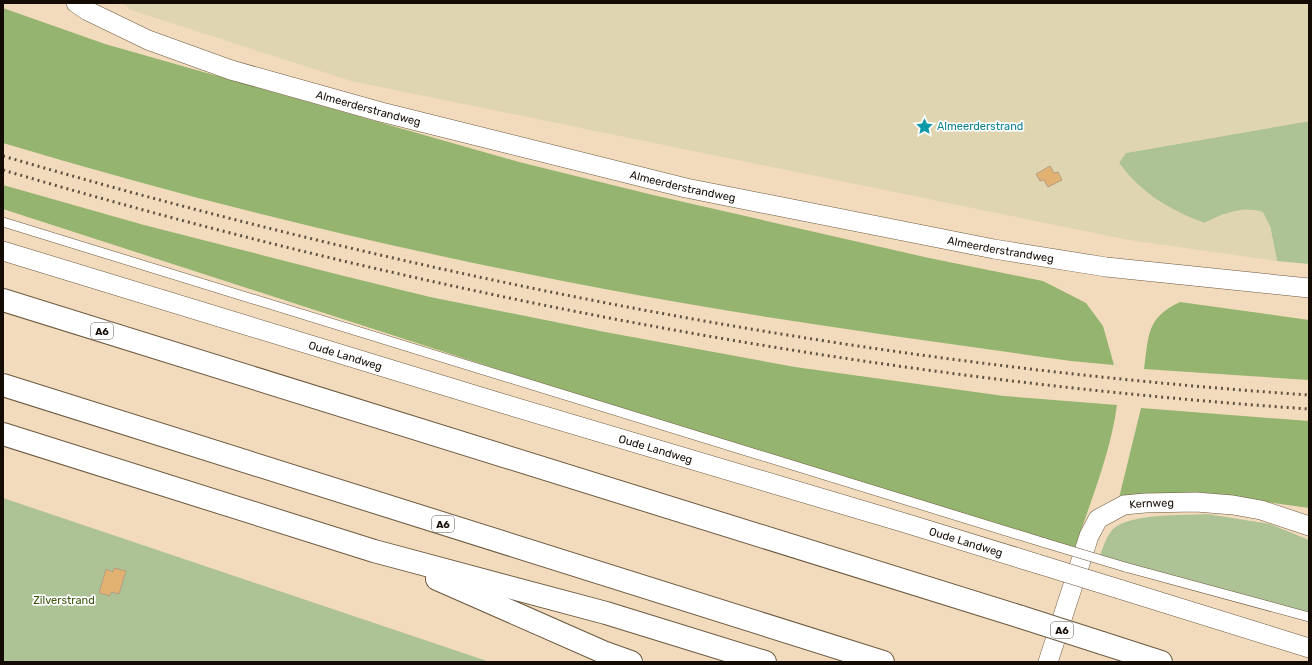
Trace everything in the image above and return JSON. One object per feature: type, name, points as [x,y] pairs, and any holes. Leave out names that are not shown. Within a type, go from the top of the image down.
[{"type":"highway","name":"A6","points":[[3,300],[1161,662]]},
{"type":"highway","name":"A6","points":[[3,385],[884,662]]},
{"type":"highway","points":[[3,434],[374,551],[606,612],[765,662]]},
{"type":"highway","points":[[374,551],[596,649],[632,662]]},
{"type":"street","name":"Almeerderstrandweg","points":[[76,3],[88,11],[148,40],[231,70],[381,112],[686,188],[994,249],[1106,267],[1309,288]]},
{"type":"street","name":"Oude Landweg","points":[[3,251],[501,404],[905,523],[1309,648]]},
{"type":"street","name":"Kernweg","points":[[1048,662],[1089,536],[1098,519],[1124,505],[1196,502],[1232,505],[1261,510],[1309,526]]},
{"type":"lane","name":"Oude Landweg","points":[[3,222],[1045,543],[1125,567],[1309,617]]},
{"type":"green space","points":[[3,8],[105,44],[519,162],[653,195],[929,258],[1043,281],[1086,303],[1103,326],[1114,365],[1071,361],[898,337],[667,300],[534,275],[381,243],[305,225],[153,186],[3,143]]},
{"type":"green space","points":[[1309,121],[1309,264],[1277,261],[1270,226],[1224,214],[1204,223],[1167,206],[1147,192],[1119,163],[1125,153]]},
{"type":"green space","points":[[3,185],[144,225],[430,297],[605,332],[795,367],[1004,396],[1117,405],[1110,442],[1105,461],[1074,551],[583,397],[3,209]]},
{"type":"green space","points":[[1180,302],[1309,320],[1309,380],[1144,369],[1149,337],[1155,321],[1161,314]]},
{"type":"green space","points":[[1141,408],[1309,421],[1309,508],[1198,492],[1119,498]]},
{"type":"green space","name":"Zilverstrand","points":[[3,498],[490,662],[3,662]]},
{"type":"green space","points":[[1207,514],[1270,524],[1309,540],[1309,617],[1099,558],[1110,533],[1117,526],[1127,521],[1155,516]]},
{"type":"sand","name":"Almeerderstrand","points":[[121,3],[1309,3],[1309,121],[1126,153],[1119,163],[1147,192],[1167,206],[1204,223],[1240,210],[1255,210],[1263,212],[1270,226],[1277,261],[1129,240],[351,81],[131,10]]},
{"type":"building","points":[[1050,166],[1054,173],[1058,172],[1062,180],[1048,187],[1044,180],[1040,181],[1036,174]]},
{"type":"building","points":[[114,568],[126,571],[119,594],[111,592],[110,596],[99,593],[106,569],[113,572]]},
{"type":"railway","points":[[3,156],[163,201],[324,242],[487,279],[650,311],[813,339],[978,363],[1143,381],[1309,395]]},
{"type":"railway","points":[[3,170],[163,215],[324,256],[486,293],[649,326],[813,353],[978,377],[1143,395],[1309,409]]},
{"type":"place","name":"Almeerderstrand","points":[[924,126]]}]
